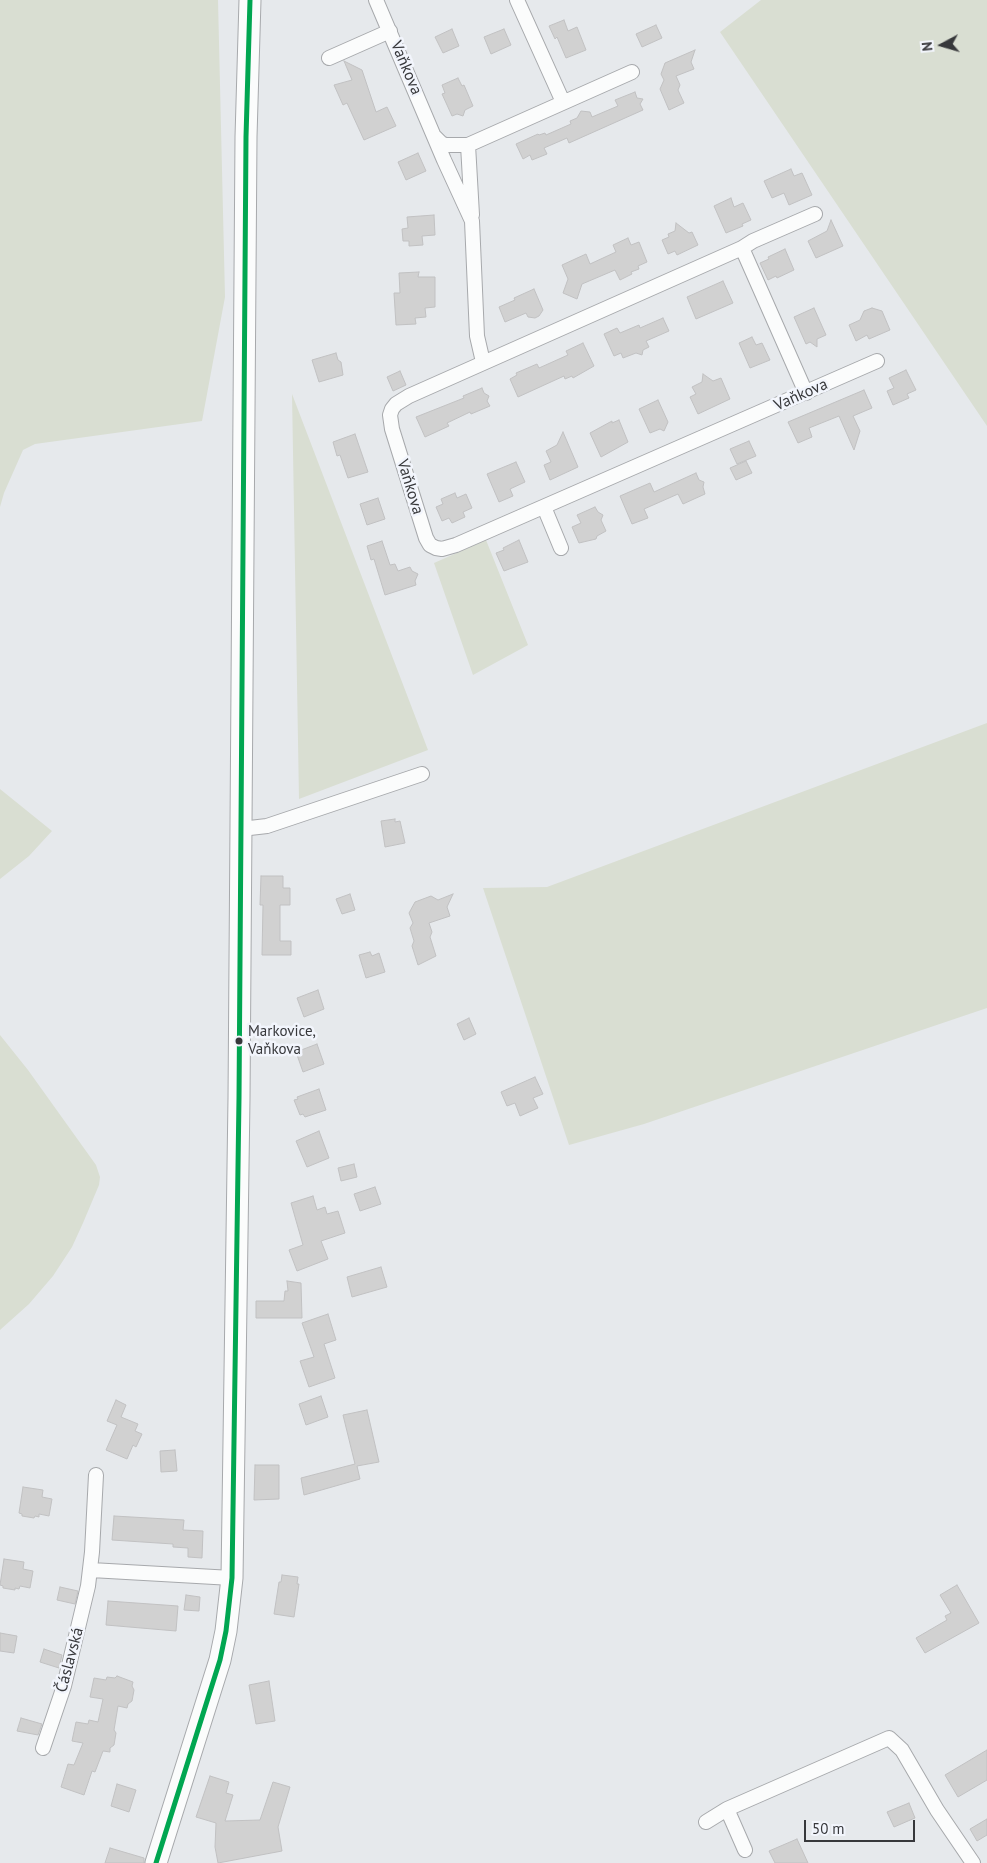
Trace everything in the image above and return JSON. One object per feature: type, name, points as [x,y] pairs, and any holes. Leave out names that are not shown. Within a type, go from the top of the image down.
[{"type":"main road","points":[[156,1863],[220,1660],[226,1632],[232,1578],[241,829],[246,137],[250,0]]},
{"type":"street","name":"Vaňkova","points":[[376,0],[444,160],[472,220]]},
{"type":"street","points":[[517,0],[563,102]]},
{"type":"street","points":[[329,58],[390,31]]},
{"type":"street","points":[[435,137],[445,145],[468,145],[632,72]]},
{"type":"street","points":[[468,145],[477,336],[483,362]]},
{"type":"street","name":"Vaňkova","points":[[815,214],[402,399],[392,409],[390,415],[392,429],[426,538],[430,545],[436,548],[449,548],[877,361]]},
{"type":"street","points":[[742,248],[806,393]]},
{"type":"street","points":[[544,508],[562,548]]},
{"type":"street","points":[[241,829],[267,826],[422,774]]},
{"type":"street","name":"Čáslavská","points":[[43,1748],[74,1651],[91,1570],[96,1475]]},
{"type":"street","points":[[91,1570],[232,1578]]},
{"type":"street","points":[[706,1822],[727,1809],[889,1738],[902,1750],[937,1810],[974,1863]]},
{"type":"street","points":[[727,1809],[745,1850]]},
{"type":"shaded area","points":[[0,0],[218,0],[225,297],[202,421],[35,444],[23,450],[4,493],[0,507]]},
{"type":"shaded area","points":[[761,0],[987,0],[987,426],[720,32]]},
{"type":"shaded area","points":[[292,394],[428,750],[299,799]]},
{"type":"shaded area","points":[[486,540],[528,645],[473,675],[434,563]]},
{"type":"shaded area","points":[[987,723],[987,1008],[644,1124],[569,1145],[483,888],[547,887]]},
{"type":"shaded area","points":[[0,789],[52,831],[29,856],[0,879]]},
{"type":"shaded area","points":[[0,1035],[28,1070],[96,1165],[100,1177],[99,1185],[72,1247],[53,1276],[29,1304],[0,1330]]},
{"type":"building","points":[[564,20],[568,31],[577,27],[586,50],[566,58],[557,37],[555,39],[549,26]]},
{"type":"building","points":[[656,25],[662,38],[642,47],[636,34]]},
{"type":"building","points":[[452,29],[459,46],[443,53],[435,37]]},
{"type":"building","points":[[504,29],[511,45],[491,54],[484,37]]},
{"type":"building","points":[[695,50],[691,62],[694,69],[676,76],[680,85],[678,90],[684,103],[669,110],[660,89],[664,80],[661,74],[665,63]]},
{"type":"building","points":[[344,61],[362,70],[376,112],[387,107],[396,126],[364,140],[347,103],[343,105],[334,85],[352,80]]},
{"type":"building","points":[[458,78],[462,86],[464,85],[473,106],[465,110],[463,116],[457,114],[452,116],[442,94],[445,93],[442,85]]},
{"type":"building","points":[[635,92],[637,98],[643,99],[640,104],[643,110],[569,143],[567,138],[544,148],[547,154],[532,160],[530,155],[523,159],[516,144],[538,134],[545,133],[546,135],[571,124],[570,121],[577,118],[581,111],[590,112],[592,117],[618,106],[615,100]]},
{"type":"building","points":[[418,153],[426,171],[406,180],[398,162]]},
{"type":"building","points":[[791,169],[794,176],[802,173],[812,195],[789,205],[784,193],[772,198],[764,181]]},
{"type":"building","points":[[731,198],[734,207],[743,203],[751,220],[742,224],[743,226],[726,233],[714,206]]},
{"type":"building","points":[[434,215],[435,235],[422,236],[423,245],[409,246],[409,241],[403,241],[402,229],[408,228],[407,217]]},
{"type":"building","points":[[831,220],[843,246],[816,258],[808,241],[827,231]]},
{"type":"building","points":[[676,223],[689,233],[692,232],[698,245],[677,255],[675,251],[668,254],[662,240],[669,237],[668,234],[675,231]]},
{"type":"building","points":[[628,238],[631,245],[639,242],[647,262],[638,266],[639,269],[620,280],[615,270],[582,284],[577,299],[563,293],[568,279],[562,265],[586,254],[590,264],[616,252],[613,245]]},
{"type":"building","points":[[785,249],[794,270],[768,280],[760,263]]},
{"type":"building","points":[[419,272],[418,277],[435,277],[435,307],[425,308],[426,317],[415,318],[416,324],[396,325],[394,293],[400,293],[399,273]]},
{"type":"building","points":[[723,281],[733,303],[696,319],[687,297]]},
{"type":"building","points":[[534,289],[543,310],[539,316],[535,318],[528,317],[526,313],[505,322],[499,307]]},
{"type":"building","points":[[814,308],[826,335],[817,339],[817,347],[810,342],[806,344],[794,317]]},
{"type":"building","points":[[872,308],[882,311],[890,330],[869,339],[867,335],[856,341],[849,325],[860,320],[864,311]]},
{"type":"building","points":[[663,318],[669,331],[646,341],[649,347],[643,350],[642,355],[636,353],[623,358],[621,353],[614,356],[604,334],[617,328],[620,333],[639,325],[640,328]]},
{"type":"building","points":[[752,337],[756,345],[762,343],[770,360],[750,368],[739,343]]},
{"type":"building","points":[[583,343],[594,366],[573,378],[572,376],[565,379],[564,376],[518,397],[510,379],[517,375],[516,373],[537,364],[539,368],[568,355],[566,351]]},
{"type":"building","points":[[336,353],[338,360],[341,362],[343,375],[319,382],[312,360]]},
{"type":"building","points":[[906,370],[916,390],[907,394],[909,398],[893,405],[887,391],[894,388],[889,378]]},
{"type":"building","points":[[400,371],[406,385],[393,391],[387,377]]},
{"type":"building","points":[[703,374],[713,381],[721,378],[730,399],[698,414],[690,397],[696,394],[692,387],[702,382]]},
{"type":"building","points":[[482,388],[484,393],[489,396],[487,401],[490,406],[471,414],[470,412],[447,423],[449,426],[425,437],[416,417],[464,398],[463,396]]},
{"type":"building","points":[[864,390],[872,408],[853,416],[860,431],[854,450],[839,416],[809,428],[812,437],[798,443],[788,422]]},
{"type":"building","points":[[658,400],[668,422],[664,431],[660,429],[650,433],[639,409]]},
{"type":"building","points":[[619,420],[628,442],[601,457],[590,433],[612,421],[612,423]]},
{"type":"building","points":[[563,432],[578,467],[550,480],[544,465],[551,462],[546,451],[557,445]]},
{"type":"building","points":[[355,434],[368,472],[348,478],[340,455],[337,456],[333,442]]},
{"type":"building","points":[[749,441],[756,456],[737,464],[730,449]]},
{"type":"building","points":[[746,461],[752,473],[736,480],[730,468]]},
{"type":"building","points":[[516,462],[525,482],[510,489],[513,496],[499,502],[487,474]]},
{"type":"building","points":[[696,473],[699,480],[704,482],[705,494],[683,504],[678,494],[644,509],[648,518],[632,524],[620,496],[650,483],[654,492]]},
{"type":"building","points":[[455,493],[457,498],[466,494],[472,508],[463,512],[465,517],[452,523],[449,518],[442,521],[436,507],[443,504],[441,499]]},
{"type":"building","points":[[378,498],[385,519],[367,525],[360,504]]},
{"type":"building","points":[[595,507],[603,515],[601,520],[606,531],[597,536],[596,539],[579,543],[572,527],[581,523],[577,515]]},
{"type":"building","points":[[519,540],[528,562],[504,571],[496,553]]},
{"type":"building","points":[[382,541],[390,565],[395,564],[398,571],[410,567],[412,571],[418,574],[415,581],[416,585],[385,595],[374,559],[371,560],[367,546]]},
{"type":"building","points":[[395,819],[395,822],[400,821],[405,843],[385,847],[381,821]]},
{"type":"building","points":[[261,876],[283,876],[283,888],[290,888],[290,905],[280,905],[280,941],[291,941],[291,955],[262,955],[263,905],[260,905]]},
{"type":"building","points":[[350,894],[355,910],[342,914],[336,899]]},
{"type":"building","points":[[453,894],[447,907],[450,916],[429,923],[432,932],[430,937],[436,956],[418,965],[412,946],[414,941],[410,928],[413,923],[409,913],[415,902],[431,896],[438,900]]},
{"type":"building","points":[[370,952],[372,956],[379,953],[385,972],[366,978],[359,955]]},
{"type":"building","points":[[318,990],[324,1009],[304,1017],[297,998]]},
{"type":"building","points":[[469,1018],[476,1034],[464,1040],[457,1024]]},
{"type":"building","points":[[317,1044],[324,1064],[303,1072],[296,1052]]},
{"type":"building","points":[[535,1077],[543,1094],[533,1098],[538,1108],[520,1116],[515,1103],[507,1106],[501,1092]]},
{"type":"building","points":[[319,1089],[326,1110],[305,1117],[303,1114],[300,1115],[294,1100],[298,1099],[297,1097]]},
{"type":"building","points":[[319,1131],[329,1158],[307,1167],[296,1141]]},
{"type":"building","points":[[354,1164],[357,1177],[341,1181],[338,1168]]},
{"type":"building","points":[[375,1187],[381,1204],[360,1211],[354,1194]]},
{"type":"building","points":[[313,1196],[317,1210],[325,1207],[327,1214],[338,1211],[345,1233],[321,1241],[328,1259],[297,1271],[289,1250],[303,1245],[291,1203]]},
{"type":"building","points":[[381,1267],[387,1287],[352,1297],[347,1277]]},
{"type":"building","points":[[287,1281],[301,1283],[302,1318],[256,1318],[256,1301],[284,1301],[285,1291],[288,1291]]},
{"type":"building","points":[[328,1314],[336,1340],[324,1344],[335,1378],[309,1387],[300,1361],[314,1357],[302,1323]]},
{"type":"building","points":[[321,1396],[328,1417],[306,1425],[299,1404]]},
{"type":"building","points":[[116,1400],[126,1405],[121,1417],[138,1424],[135,1431],[142,1434],[136,1447],[133,1445],[127,1459],[106,1450],[117,1425],[107,1421]]},
{"type":"building","points":[[367,1410],[379,1462],[357,1466],[360,1479],[304,1495],[301,1478],[355,1464],[343,1415]]},
{"type":"building","points":[[175,1450],[177,1471],[161,1472],[160,1451]]},
{"type":"building","points":[[255,1465],[279,1465],[279,1499],[254,1500]]},
{"type":"building","points":[[23,1487],[43,1490],[42,1497],[52,1499],[49,1516],[39,1514],[39,1517],[35,1516],[34,1518],[22,1516],[19,1513]]},
{"type":"building","points":[[114,1516],[184,1520],[183,1530],[203,1531],[202,1558],[188,1557],[188,1548],[173,1547],[173,1544],[112,1540]]},
{"type":"building","points":[[4,1559],[24,1562],[23,1569],[33,1571],[30,1588],[20,1586],[19,1589],[15,1588],[15,1590],[3,1588],[0,1585]]},
{"type":"building","points":[[282,1575],[298,1577],[297,1584],[299,1584],[294,1617],[274,1614],[279,1582],[281,1582]]},
{"type":"building","points":[[957,1585],[979,1623],[925,1653],[916,1638],[947,1620],[945,1616],[951,1613],[940,1595]]},
{"type":"building","points":[[60,1587],[78,1591],[75,1604],[57,1600]]},
{"type":"building","points":[[186,1595],[200,1597],[199,1611],[184,1610]]},
{"type":"building","points":[[108,1601],[178,1606],[176,1631],[106,1625]]},
{"type":"building","points":[[0,1633],[17,1636],[14,1653],[0,1651]]},
{"type":"building","points":[[44,1649],[62,1655],[59,1668],[40,1662]]},
{"type":"building","points":[[117,1676],[133,1682],[134,1690],[132,1701],[128,1704],[127,1708],[118,1706],[114,1730],[116,1733],[114,1745],[110,1748],[110,1752],[103,1751],[95,1772],[92,1771],[84,1795],[61,1787],[68,1764],[74,1765],[83,1743],[72,1741],[76,1722],[88,1724],[89,1720],[98,1722],[103,1699],[90,1697],[94,1678],[106,1680],[107,1677],[115,1678]]},
{"type":"building","points":[[269,1681],[275,1721],[256,1724],[249,1685]]},
{"type":"building","points":[[21,1718],[42,1724],[38,1735],[17,1731]]},
{"type":"building","points":[[987,1750],[987,1780],[958,1797],[945,1775]]},
{"type":"building","points":[[210,1776],[229,1782],[226,1793],[233,1795],[225,1821],[260,1820],[273,1782],[290,1787],[278,1827],[282,1851],[218,1863],[215,1847],[216,1823],[196,1817]]},
{"type":"building","points":[[117,1784],[136,1790],[129,1812],[111,1806]]},
{"type":"building","points":[[909,1803],[915,1818],[894,1827],[887,1812]]},
{"type":"building","points":[[987,1819],[987,1835],[977,1841],[970,1829]]},
{"type":"building","points":[[797,1839],[808,1863],[775,1863],[769,1851]]},
{"type":"building","points":[[110,1848],[144,1858],[144,1863],[105,1863]]},
{"type":"transit line","points":[[156,1863],[220,1660],[226,1631],[232,1578],[239,1098],[246,137],[250,0]]},
{"type":"place","name":"Markovice, Vaňkova","points":[[239,1041]]}]
